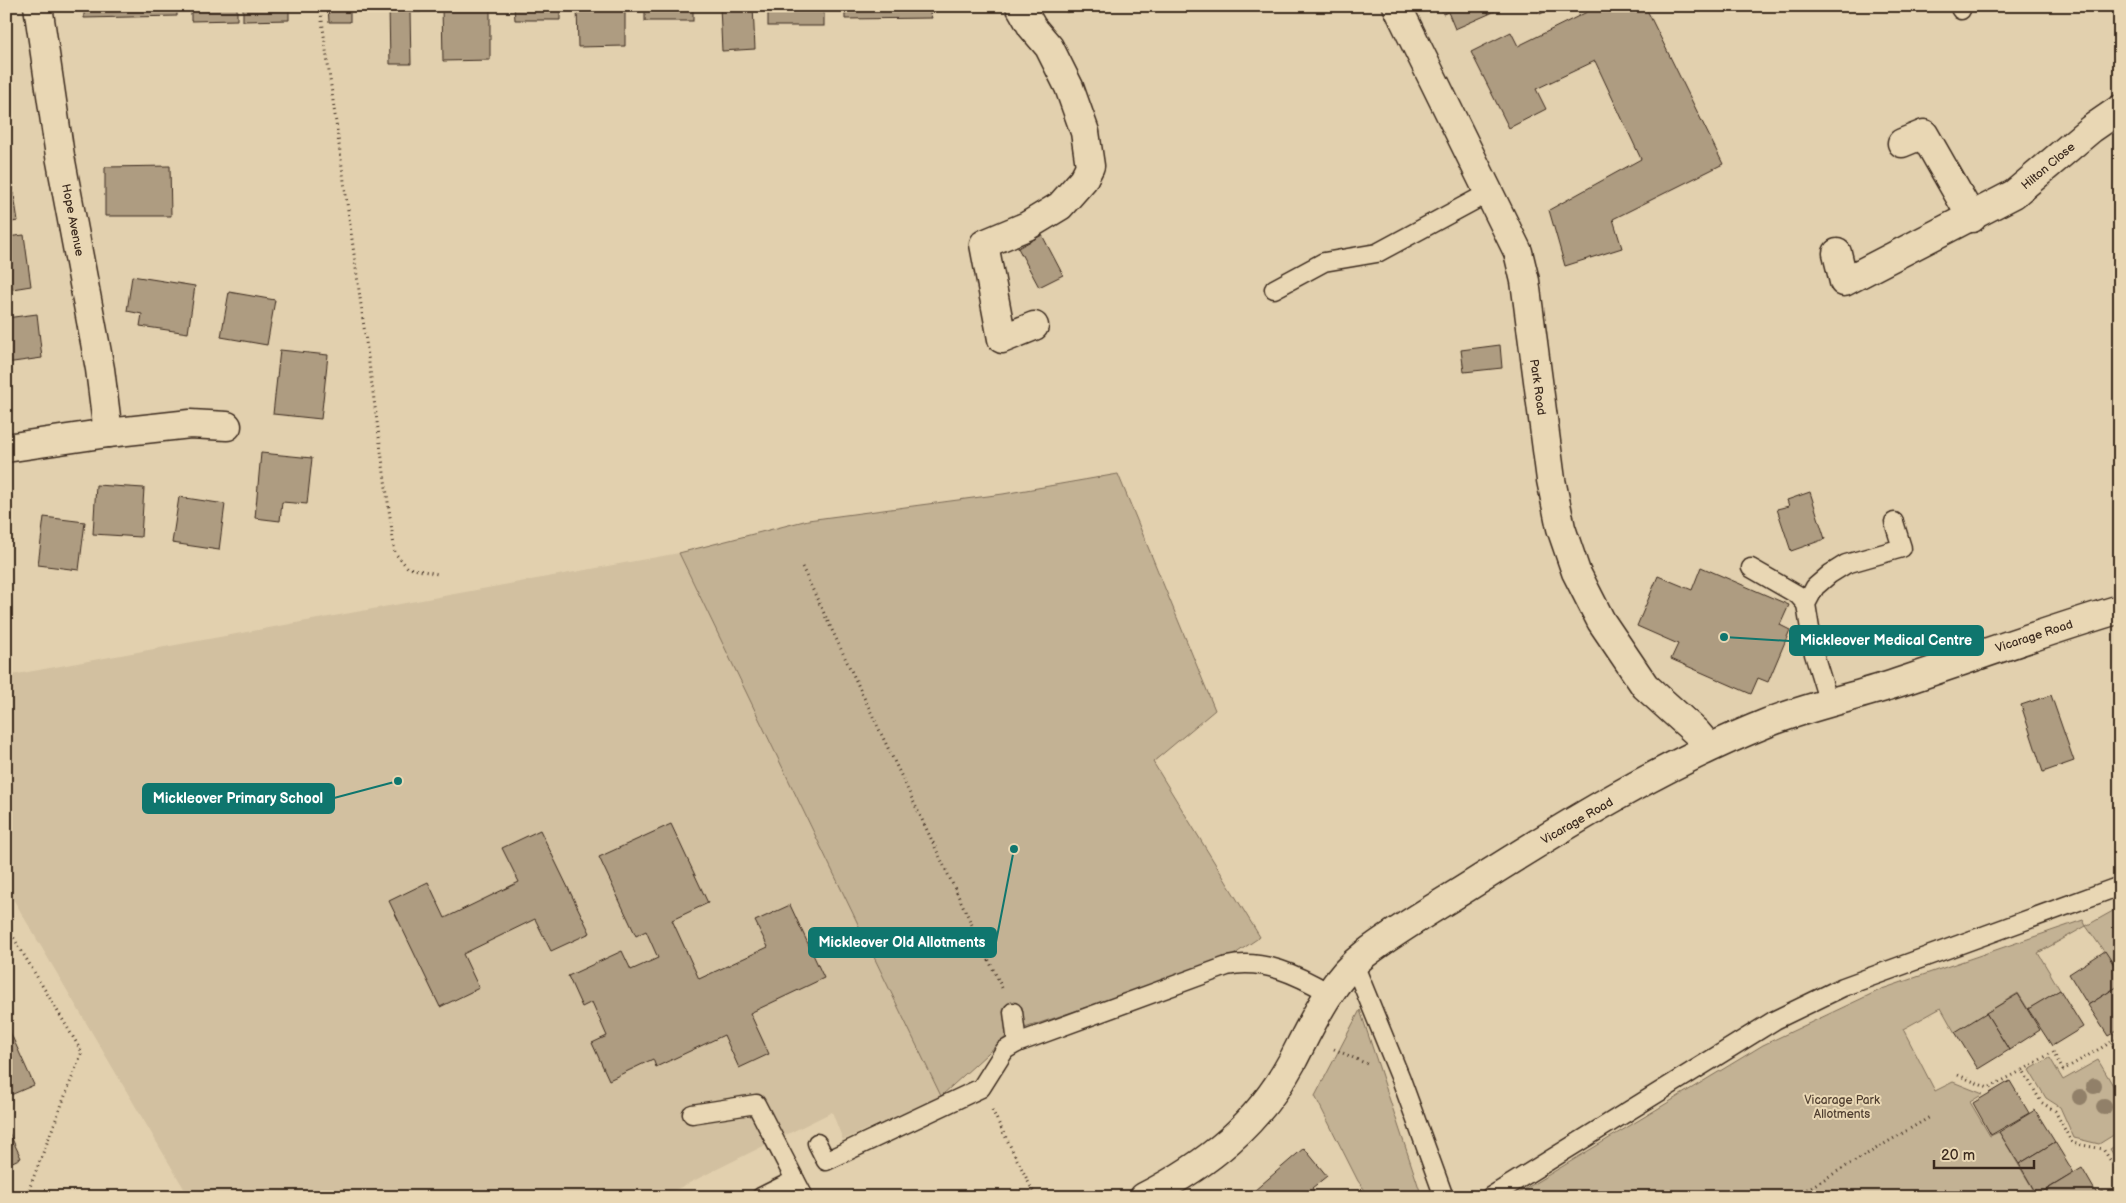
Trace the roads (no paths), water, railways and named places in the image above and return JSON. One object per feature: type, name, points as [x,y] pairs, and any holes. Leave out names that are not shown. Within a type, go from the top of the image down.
[{"type":"street","name":"Hope Avenue","points":[[38,6],[40,34],[60,156],[100,369],[108,433]]},
{"type":"street","points":[[1020,6],[1032,27],[1049,47],[1070,87],[1085,132],[1090,166],[1083,180],[1060,206],[1027,226],[984,244],[1002,339],[1034,326]]},
{"type":"street","name":"Park Road","points":[[1397,6],[1518,252],[1525,281],[1551,480],[1561,528],[1576,572],[1601,621],[1645,686],[1697,733],[1709,747]]},
{"type":"street","name":"Hilton Close","points":[[1837,253],[1844,282],[1972,218],[2031,182],[2091,129],[2120,109]]},
{"type":"street","points":[[1902,143],[1924,134],[1972,218]]},
{"type":"street","points":[[6,448],[108,433],[190,424],[227,426]]},
{"type":"street","name":"Vicarage Road","points":[[1162,1193],[1212,1156],[1256,1115],[1292,1061],[1304,1035],[1329,994],[1354,964],[1365,954],[1520,854],[1638,785],[1709,747],[1771,721],[2120,609]]},
{"type":"lane","points":[[1274,289],[1324,262],[1378,253],[1490,192]]},
{"type":"lane","points":[[1806,604],[1816,587],[1830,574],[1846,564],[1902,548],[1894,522]]},
{"type":"lane","points":[[1751,568],[1798,595],[1806,604],[1814,654],[1830,703]]},
{"type":"lane","points":[[1490,1197],[1775,1020],[1843,986],[2120,886]]},
{"type":"lane","points":[[817,1143],[826,1161],[981,1088],[1005,1050],[1017,1043],[1226,966],[1241,963],[1283,970],[1329,994]]},
{"type":"lane","points":[[1354,964],[1401,1080],[1444,1197]]},
{"type":"lane","points":[[1013,1012],[1017,1043]]},
{"type":"lane","points":[[692,1114],[756,1104],[804,1197]]},
{"type":"lane","points":[[761,1197],[795,1180]]},
{"type":"place","name":"Mickleover Medical Centre","points":[[1724,637]]},
{"type":"place","name":"Mickleover Primary School","points":[[398,781]]},
{"type":"place","name":"Mickleover Old Allotments","points":[[1014,849]]},
{"type":"park label","name":"Vicarage Park Allotments","points":[[1842,1107]]}]
